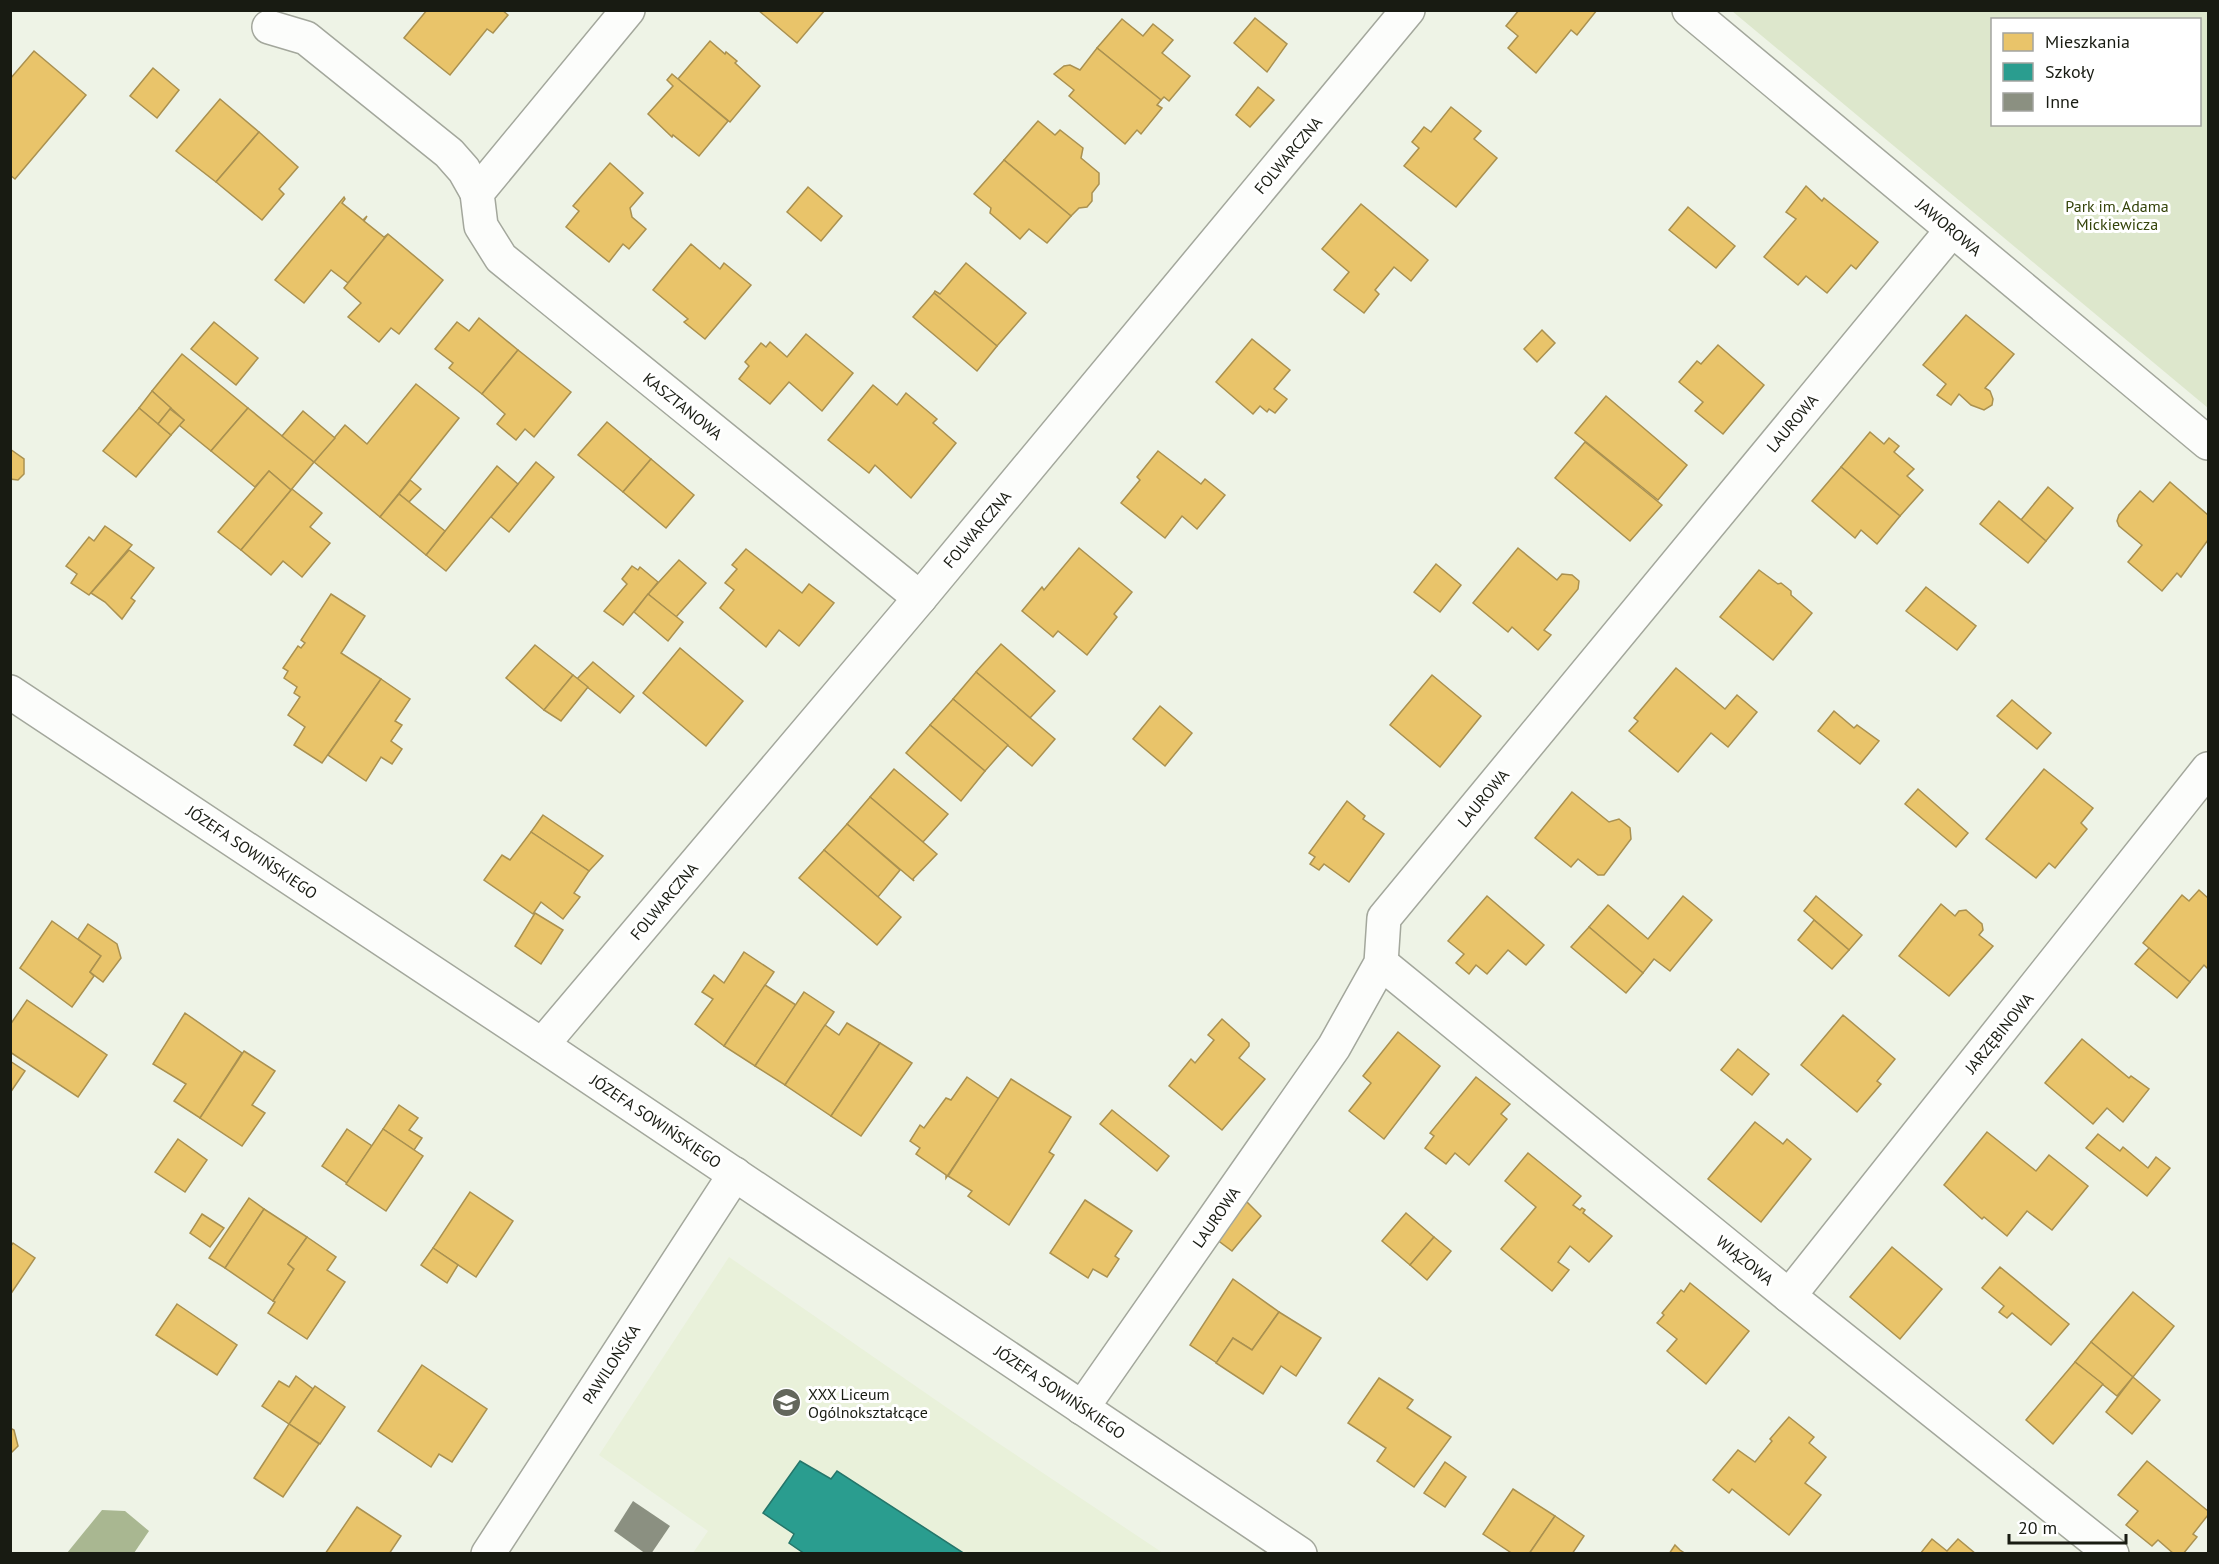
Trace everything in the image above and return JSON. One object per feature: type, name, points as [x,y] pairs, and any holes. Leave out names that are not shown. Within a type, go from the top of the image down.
[{"type":"street","points":[[477,193],[628,10]]},
{"type":"street","name":"FOLWARCZNA","points":[[542,1045],[920,598],[1408,10]]},
{"type":"street","name":"JAWOROWA","points":[[1689,10],[2208,443]]},
{"type":"street","name":"KASZTANOWA","points":[[269,27],[306,38],[449,153],[464,170],[477,193],[481,226],[501,258],[920,598]]},
{"type":"street","name":"LAUROWA","points":[[1082,1408],[1334,1047],[1381,963],[1384,918],[1952,230]]},
{"type":"street","name":"JÓZEFA SOWIŃSKIEGO","points":[[10,692],[542,1045],[1300,1554]]},
{"type":"street","name":"JARZĘBINOWA","points":[[1789,1296],[2208,769]]},
{"type":"street","name":"WIĄZOWA","points":[[1381,963],[1789,1296],[2112,1554]]},
{"type":"street","name":"PAWILOŃSKA","points":[[488,1554],[735,1174]]},
{"type":"shaded area","name":"XXX Liceum Ogólnokształcące","points":[[729,1257],[995,1441],[1163,1553],[693,1553],[708,1531],[599,1455]]},
{"type":"shaded area","points":[[102,1510],[125,1511],[149,1531],[134,1553],[67,1553]]},
{"type":"green space","name":"Park im. Adama Mickiewicza","points":[[1732,11],[2208,11],[2208,408]]},
{"type":"building: Mieszkania","points":[[427,10],[502,10],[508,15],[493,33],[487,29],[450,75],[404,38]]},
{"type":"building: Mieszkania","points":[[758,10],[825,10],[797,43]]},
{"type":"building: Mieszkania","points":[[1519,10],[1597,10],[1577,35],[1571,30],[1536,73],[1508,48],[1518,36],[1506,26]]},
{"type":"building: Mieszkania","points":[[1255,18],[1287,44],[1267,72],[1234,43]]},
{"type":"building: Mieszkania","points":[[1122,19],[1143,36],[1153,24],[1173,40],[1162,53],[1190,76],[1169,101],[1164,97],[1161,100],[1097,48]]},
{"type":"building: Mieszkania","points":[[710,41],[737,61],[735,63],[760,86],[730,122],[678,79]]},
{"type":"building: Mieszkania","points":[[1097,48],[1161,100],[1157,105],[1162,108],[1141,134],[1137,130],[1125,144],[1069,96],[1074,90],[1054,74],[1064,66],[1070,65],[1080,70]]},
{"type":"building: Mieszkania","points":[[34,51],[86,95],[15,179],[10,175],[10,79]]},
{"type":"building: Mieszkania","points":[[153,68],[179,90],[157,118],[130,96]]},
{"type":"building: Mieszkania","points":[[672,74],[728,121],[699,156],[673,135],[672,137],[648,114],[673,86],[667,80]]},
{"type":"building: Mieszkania","points":[[1258,87],[1274,100],[1250,127],[1236,115]]},
{"type":"building: Mieszkania","points":[[220,99],[259,132],[216,182],[176,151]]},
{"type":"building: Mieszkania","points":[[1451,107],[1481,131],[1474,139],[1497,158],[1456,207],[1404,166],[1419,148],[1412,142],[1424,127],[1431,132]]},
{"type":"building: Mieszkania","points":[[1038,121],[1055,135],[1060,130],[1083,148],[1081,158],[1099,173],[1099,184],[1092,193],[1092,201],[1087,207],[1079,208],[1071,216],[1004,160]]},
{"type":"building: Mieszkania","points":[[259,132],[298,167],[279,189],[284,194],[262,220],[216,182]]},
{"type":"building: Mieszkania","points":[[1004,160],[1071,216],[1047,243],[1029,229],[1020,239],[990,213],[991,208],[974,194]]},
{"type":"building: Mieszkania","points":[[610,163],[643,193],[630,208],[632,217],[646,229],[629,249],[623,244],[609,262],[566,227],[579,211],[573,206]]},
{"type":"building: Mieszkania","points":[[1806,186],[1822,201],[1824,198],[1878,242],[1856,269],[1851,265],[1827,293],[1806,276],[1798,285],[1764,257],[1796,219],[1786,212]]},
{"type":"building: Mieszkania","points":[[808,187],[842,216],[821,241],[787,212]]},
{"type":"building: Mieszkania","points":[[344,197],[342,203],[363,220],[367,216],[364,221],[384,237],[388,234],[348,283],[331,270],[304,303],[275,280]]},
{"type":"building: Mieszkania","points":[[1361,204],[1428,260],[1411,281],[1394,267],[1375,290],[1379,294],[1364,313],[1334,290],[1349,272],[1322,249]]},
{"type":"building: Mieszkania","points":[[1688,207],[1735,246],[1716,268],[1669,230]]},
{"type":"building: Mieszkania","points":[[388,234],[443,280],[399,334],[391,328],[379,342],[348,317],[361,303],[344,288]]},
{"type":"building: Mieszkania","points":[[691,244],[720,269],[724,263],[751,285],[705,339],[684,322],[688,319],[653,290]]},
{"type":"building: Mieszkania","points":[[966,263],[1026,313],[997,346],[934,293],[935,291],[940,294]]},
{"type":"building: Mieszkania","points":[[934,293],[997,346],[977,371],[913,317]]},
{"type":"building: Mieszkania","points":[[1966,315],[2014,354],[1985,388],[1990,391],[1993,399],[1992,405],[1984,410],[1971,405],[1959,394],[1951,405],[1937,395],[1946,384],[1923,365]]},
{"type":"building: Mieszkania","points":[[479,318],[518,350],[482,394],[449,368],[453,363],[435,349],[457,322],[469,331]]},
{"type":"building: Mieszkania","points":[[214,322],[258,358],[236,385],[191,349]]},
{"type":"building: Mieszkania","points":[[1542,330],[1555,343],[1537,362],[1524,349]]},
{"type":"building: Mieszkania","points":[[806,334],[853,373],[822,411],[789,382],[770,404],[739,379],[749,366],[745,362],[761,343],[766,347],[770,342],[787,357]]},
{"type":"building: Mieszkania","points":[[1252,339],[1290,370],[1274,389],[1287,399],[1275,413],[1269,409],[1267,412],[1260,406],[1253,414],[1216,382]]},
{"type":"building: Mieszkania","points":[[1718,345],[1764,385],[1723,434],[1695,411],[1703,402],[1679,382],[1697,361],[1701,364]]},
{"type":"building: Mieszkania","points":[[518,350],[571,392],[534,437],[525,429],[516,440],[497,424],[505,414],[482,394]]},
{"type":"building: Mieszkania","points":[[182,354],[248,408],[211,451],[179,425],[184,420],[152,391]]},
{"type":"building: Mieszkania","points":[[416,384],[459,418],[380,517],[314,462],[345,425],[367,444]]},
{"type":"building: Mieszkania","points":[[873,385],[897,405],[906,393],[937,419],[933,423],[956,443],[911,498],[875,465],[869,473],[828,440]]},
{"type":"building: Mieszkania","points":[[152,391],[171,408],[158,424],[139,408]]},
{"type":"building: Mieszkania","points":[[1606,396],[1687,465],[1658,500],[1575,433]]},
{"type":"building: Mieszkania","points":[[139,408],[171,435],[136,477],[103,451]]},
{"type":"building: Mieszkania","points":[[248,408],[314,462],[291,490],[269,471],[255,487],[211,451]]},
{"type":"building: Mieszkania","points":[[170,409],[184,420],[171,435],[158,424]]},
{"type":"building: Mieszkania","points":[[303,411],[335,438],[314,462],[282,436]]},
{"type":"building: Mieszkania","points":[[607,422],[651,459],[623,492],[578,455]]},
{"type":"building: Mieszkania","points":[[1870,432],[1884,444],[1889,438],[1899,446],[1894,452],[1914,469],[1907,476],[1923,490],[1900,516],[1841,467]]},
{"type":"building: Mieszkania","points":[[1585,442],[1662,505],[1630,541],[1555,478]]},
{"type":"building: Mieszkania","points":[[10,449],[24,459],[24,474],[18,480],[10,479]]},
{"type":"building: Mieszkania","points":[[1158,451],[1201,484],[1205,479],[1225,495],[1197,529],[1182,516],[1165,538],[1121,503],[1140,480],[1137,477]]},
{"type":"building: Mieszkania","points":[[651,459],[694,495],[666,528],[623,492]]},
{"type":"building: Mieszkania","points":[[536,462],[554,477],[509,532],[491,517]]},
{"type":"building: Mieszkania","points":[[497,466],[518,484],[446,571],[426,555]]},
{"type":"building: Mieszkania","points":[[1841,467],[1900,516],[1877,544],[1861,530],[1855,538],[1812,501]]},
{"type":"building: Mieszkania","points":[[269,471],[291,490],[241,550],[218,532]]},
{"type":"building: Mieszkania","points":[[410,480],[421,489],[409,502],[399,494]]},
{"type":"building: Mieszkania","points":[[2170,482],[2208,515],[2208,540],[2181,577],[2177,573],[2162,591],[2128,562],[2142,545],[2119,526],[2117,521],[2119,515],[2140,491],[2153,502]]},
{"type":"building: Mieszkania","points":[[2048,487],[2073,508],[2046,541],[2021,520]]},
{"type":"building: Mieszkania","points":[[292,489],[322,513],[310,527],[330,543],[302,577],[283,561],[271,575],[241,550]]},
{"type":"building: Mieszkania","points":[[399,494],[445,531],[426,555],[380,517]]},
{"type":"building: Mieszkania","points":[[1999,501],[2046,541],[2028,563],[1980,524]]},
{"type":"building: Mieszkania","points":[[105,526],[132,545],[89,595],[71,583],[77,574],[66,566],[89,537],[94,541]]},
{"type":"building: Mieszkania","points":[[1079,548],[1132,592],[1114,614],[1117,617],[1087,655],[1058,631],[1053,637],[1022,611],[1042,587],[1044,590]]},
{"type":"building: Mieszkania","points":[[1518,548],[1557,580],[1562,574],[1572,575],[1579,581],[1578,589],[1544,630],[1551,635],[1538,650],[1512,627],[1508,632],[1473,603]]},
{"type":"building: Mieszkania","points":[[746,549],[802,593],[809,584],[834,603],[799,646],[779,630],[766,647],[720,608],[734,590],[725,583],[737,569],[732,565]]},
{"type":"building: Mieszkania","points":[[129,550],[154,568],[131,598],[135,601],[122,619],[105,602],[91,593]]},
{"type":"building: Mieszkania","points":[[679,560],[706,583],[676,617],[648,594]]},
{"type":"building: Mieszkania","points":[[1436,564],[1461,585],[1440,612],[1414,592]]},
{"type":"building: Mieszkania","points":[[632,566],[638,570],[640,567],[658,582],[623,625],[604,611],[627,584],[622,579]]},
{"type":"building: Mieszkania","points":[[1759,570],[1791,591],[1791,595],[1812,613],[1773,660],[1720,617]]},
{"type":"building: Mieszkania","points":[[1926,587],[1976,626],[1957,650],[1906,611]]},
{"type":"building: Mieszkania","points":[[331,594],[365,616],[341,653],[381,679],[322,763],[294,745],[305,727],[288,715],[300,697],[294,693],[297,687],[284,678],[288,671],[283,668],[298,646],[301,648],[305,643],[301,640]]},
{"type":"building: Mieszkania","points":[[648,594],[683,622],[668,641],[634,612]]},
{"type":"building: Mieszkania","points":[[1001,644],[1055,691],[1030,718],[976,672]]},
{"type":"building: Mieszkania","points":[[535,645],[573,675],[544,710],[506,678]]},
{"type":"building: Mieszkania","points":[[680,648],[743,701],[706,746],[643,693]]},
{"type":"building: Mieszkania","points":[[593,662],[634,696],[620,713],[577,679]]},
{"type":"building: Mieszkania","points":[[1676,668],[1725,709],[1737,695],[1757,712],[1728,747],[1711,733],[1678,772],[1629,731],[1638,721],[1634,718]]},
{"type":"building: Mieszkania","points":[[976,672],[1055,739],[1032,766],[953,699]]},
{"type":"building: Mieszkania","points":[[573,675],[588,687],[561,721],[544,710]]},
{"type":"building: Mieszkania","points":[[1432,675],[1481,716],[1440,767],[1390,725]]},
{"type":"building: Mieszkania","points":[[381,679],[410,699],[395,721],[402,725],[391,741],[402,749],[392,764],[381,757],[366,781],[328,755]]},
{"type":"building: Mieszkania","points":[[953,699],[1008,745],[985,771],[930,725]]},
{"type":"building: Mieszkania","points":[[2012,700],[2051,733],[2037,749],[1997,716]]},
{"type":"building: Mieszkania","points":[[1160,706],[1192,733],[1165,766],[1133,739]]},
{"type":"building: Mieszkania","points":[[1834,711],[1854,728],[1857,725],[1879,741],[1860,764],[1818,731]]},
{"type":"building: Mieszkania","points":[[930,725],[985,771],[961,801],[906,753]]},
{"type":"building: Mieszkania","points":[[894,769],[948,814],[923,842],[870,797]]},
{"type":"building: Mieszkania","points":[[2044,769],[2093,808],[2081,823],[2087,829],[2055,868],[2049,863],[2036,878],[1986,839]]},
{"type":"building: Mieszkania","points":[[1918,789],[1968,833],[1956,847],[1905,804]]},
{"type":"building: Mieszkania","points":[[1572,792],[1609,822],[1619,819],[1630,828],[1631,839],[1604,875],[1598,875],[1578,859],[1571,867],[1535,838]]},
{"type":"building: Mieszkania","points":[[870,797],[937,854],[913,879],[914,881],[847,824]]},
{"type":"building: Mieszkania","points":[[1347,801],[1365,816],[1363,819],[1384,834],[1349,882],[1324,864],[1319,870],[1310,864],[1315,857],[1309,853]]},
{"type":"building: Mieszkania","points":[[543,815],[603,856],[589,871],[531,832]]},
{"type":"building: Mieszkania","points":[[847,824],[900,870],[878,897],[824,850]]},
{"type":"building: Mieszkania","points":[[531,832],[589,871],[574,893],[580,897],[563,919],[541,902],[533,914],[484,880],[502,855],[510,860]]},
{"type":"building: Mieszkania","points":[[824,850],[901,917],[877,945],[799,878]]},
{"type":"building: Mieszkania","points":[[2199,890],[2208,898],[2208,969],[2204,965],[2190,982],[2143,943],[2182,895],[2189,901]]},
{"type":"building: Mieszkania","points":[[1487,896],[1544,945],[1526,965],[1508,950],[1487,974],[1476,965],[1469,974],[1456,963],[1464,954],[1448,941]]},
{"type":"building: Mieszkania","points":[[1683,896],[1712,920],[1670,971],[1654,959],[1643,973],[1589,927],[1608,905],[1648,939]]},
{"type":"building: Mieszkania","points":[[1816,896],[1862,935],[1849,950],[1804,911]]},
{"type":"building: Mieszkania","points":[[1941,904],[1955,916],[1959,911],[1966,910],[1982,924],[1983,930],[1979,935],[1993,946],[1949,996],[1899,956]]},
{"type":"building: Mieszkania","points":[[535,913],[563,930],[541,964],[515,946]]},
{"type":"building: Mieszkania","points":[[1814,920],[1849,950],[1832,969],[1798,940]]},
{"type":"building: Mieszkania","points":[[52,921],[101,956],[90,972],[94,976],[72,1007],[20,968]]},
{"type":"building: Mieszkania","points":[[88,924],[117,944],[121,958],[103,982],[90,972],[101,956],[78,939]]},
{"type":"building: Mieszkania","points":[[1589,927],[1643,973],[1626,993],[1571,947]]},
{"type":"building: Mieszkania","points":[[2149,948],[2190,982],[2177,998],[2135,964]]},
{"type":"building: Mieszkania","points":[[744,952],[774,972],[724,1046],[695,1024],[713,999],[702,992],[714,975],[724,983]]},
{"type":"building: Mieszkania","points":[[765,985],[796,1005],[755,1066],[724,1046]]},
{"type":"building: Mieszkania","points":[[804,992],[834,1012],[785,1085],[755,1066]]},
{"type":"building: Mieszkania","points":[[27,1000],[107,1055],[78,1097],[10,1052],[10,1025]]},
{"type":"building: Mieszkania","points":[[185,1013],[242,1053],[200,1118],[174,1101],[186,1084],[153,1064]]},
{"type":"building: Mieszkania","points":[[1843,1015],[1895,1059],[1877,1081],[1881,1084],[1857,1112],[1801,1065]]},
{"type":"building: Mieszkania","points":[[1222,1019],[1249,1043],[1239,1058],[1265,1079],[1222,1130],[1169,1086],[1191,1059],[1195,1063],[1214,1040],[1208,1035]]},
{"type":"building: Mieszkania","points":[[847,1023],[880,1043],[831,1116],[785,1085],[825,1025],[839,1035]]},
{"type":"building: Mieszkania","points":[[1398,1032],[1440,1066],[1384,1139],[1349,1111],[1371,1083],[1363,1076]]},
{"type":"building: Mieszkania","points":[[2082,1039],[2129,1078],[2131,1076],[2149,1089],[2123,1122],[2107,1108],[2093,1124],[2045,1083]]},
{"type":"building: Mieszkania","points":[[880,1043],[912,1063],[861,1136],[831,1116]]},
{"type":"building: Mieszkania","points":[[1738,1049],[1769,1074],[1752,1095],[1721,1070]]},
{"type":"building: Mieszkania","points":[[244,1051],[275,1071],[252,1105],[265,1113],[242,1146],[200,1118]]},
{"type":"building: Mieszkania","points":[[10,1061],[25,1071],[10,1093]]},
{"type":"building: Mieszkania","points":[[967,1077],[999,1099],[946,1178],[946,1175],[916,1154],[920,1148],[910,1141],[920,1125],[924,1128],[946,1098],[951,1100]]},
{"type":"building: Mieszkania","points":[[1476,1077],[1510,1104],[1501,1114],[1507,1119],[1469,1165],[1455,1153],[1446,1164],[1425,1148],[1434,1136],[1430,1133]]},
{"type":"building: Mieszkania","points":[[1011,1079],[1071,1117],[1049,1152],[1054,1155],[1009,1225],[968,1196],[972,1191],[948,1176]]},
{"type":"building: Mieszkania","points":[[399,1105],[418,1118],[409,1130],[422,1138],[414,1150],[383,1129]]},
{"type":"building: Mieszkania","points":[[1112,1110],[1169,1156],[1157,1171],[1100,1124]]},
{"type":"building: Mieszkania","points":[[1755,1122],[1783,1144],[1787,1139],[1811,1159],[1761,1222],[1708,1179]]},
{"type":"building: Mieszkania","points":[[347,1129],[372,1146],[347,1183],[322,1166]]},
{"type":"building: Mieszkania","points":[[383,1129],[423,1156],[386,1211],[346,1184]]},
{"type":"building: Mieszkania","points":[[1987,1132],[2036,1171],[2049,1155],[2088,1186],[2052,1230],[2027,1211],[2007,1236],[1984,1217],[1982,1219],[1944,1185]]},
{"type":"building: Mieszkania","points":[[2098,1134],[2120,1151],[2123,1147],[2148,1168],[2156,1157],[2170,1168],[2147,1196],[2086,1148]]},
{"type":"building: Mieszkania","points":[[178,1139],[207,1160],[185,1192],[155,1172]]},
{"type":"building: Mieszkania","points":[[1528,1153],[1581,1196],[1573,1205],[1580,1210],[1582,1208],[1585,1210],[1583,1213],[1612,1236],[1589,1262],[1570,1246],[1558,1262],[1569,1270],[1552,1291],[1501,1249],[1536,1207],[1505,1181]]},
{"type":"building: Mieszkania","points":[[470,1192],[513,1221],[476,1277],[433,1248]]},
{"type":"building: Mieszkania","points":[[249,1198],[264,1209],[225,1268],[209,1258]]},
{"type":"building: Mieszkania","points":[[1243,1198],[1261,1216],[1232,1251],[1212,1236]]},
{"type":"building: Mieszkania","points":[[1085,1200],[1132,1231],[1115,1256],[1119,1259],[1107,1277],[1093,1269],[1088,1278],[1050,1253]]},
{"type":"building: Mieszkania","points":[[264,1209],[307,1237],[288,1264],[294,1269],[273,1301],[225,1268]]},
{"type":"building: Mieszkania","points":[[1406,1213],[1434,1237],[1410,1265],[1382,1241]]},
{"type":"building: Mieszkania","points":[[202,1214],[224,1228],[210,1247],[190,1233]]},
{"type":"building: Mieszkania","points":[[307,1237],[336,1257],[327,1270],[345,1282],[307,1339],[268,1313],[275,1302],[273,1301],[294,1269],[288,1264]]},
{"type":"building: Mieszkania","points":[[1434,1237],[1451,1251],[1427,1280],[1410,1265]]},
{"type":"building: Mieszkania","points":[[13,1243],[35,1258],[10,1295],[10,1247]]},
{"type":"building: Mieszkania","points":[[1892,1247],[1942,1289],[1900,1339],[1850,1297]]},
{"type":"building: Mieszkania","points":[[433,1248],[458,1265],[447,1283],[421,1265]]},
{"type":"building: Mieszkania","points":[[2000,1267],[2069,1324],[2051,1345],[2012,1313],[2007,1318],[1999,1312],[2004,1306],[1982,1288]]},
{"type":"building: Mieszkania","points":[[1233,1279],[1279,1312],[1252,1350],[1233,1338],[1217,1363],[1190,1345]]},
{"type":"building: Mieszkania","points":[[1690,1283],[1749,1331],[1706,1384],[1667,1351],[1677,1339],[1657,1323],[1664,1315],[1662,1313],[1681,1290],[1684,1292]]},
{"type":"building: Mieszkania","points":[[2133,1292],[2174,1326],[2133,1377],[2091,1342]]},
{"type":"building: Mieszkania","points":[[177,1304],[237,1345],[217,1375],[156,1335]]},
{"type":"building: Mieszkania","points":[[1279,1312],[1321,1338],[1296,1376],[1281,1366],[1263,1394],[1216,1363],[1233,1338],[1252,1350]]},
{"type":"building: Mieszkania","points":[[2091,1342],[2133,1377],[2117,1396],[2075,1362]]},
{"type":"building: Mieszkania","points":[[2075,1362],[2103,1384],[2053,1444],[2026,1420]]},
{"type":"building: Mieszkania","points":[[422,1365],[487,1409],[452,1462],[439,1454],[431,1467],[378,1431]]},
{"type":"building: Mieszkania","points":[[296,1376],[313,1389],[289,1424],[262,1406],[279,1381],[289,1387]]},
{"type":"building: Mieszkania","points":[[2133,1377],[2160,1400],[2132,1434],[2106,1412]]},
{"type":"building: Mieszkania","points":[[1379,1378],[1413,1400],[1407,1408],[1451,1437],[1414,1487],[1377,1461],[1386,1448],[1348,1423]]},
{"type":"building: Mieszkania","points":[[315,1386],[345,1407],[320,1444],[289,1424]]},
{"type":"building: Mieszkania","points":[[1789,1417],[1814,1437],[1809,1443],[1826,1457],[1805,1483],[1821,1495],[1789,1535],[1732,1489],[1729,1493],[1713,1480],[1738,1450],[1755,1462],[1772,1441],[1770,1439]]},
{"type":"building: Mieszkania","points":[[289,1424],[319,1444],[283,1497],[254,1478]]},
{"type":"building: Mieszkania","points":[[10,1428],[14,1430],[18,1446],[10,1454]]},
{"type":"building: Mieszkania","points":[[2147,1461],[2208,1511],[2208,1515],[2193,1534],[2197,1537],[2183,1554],[2174,1554],[2158,1540],[2152,1546],[2126,1525],[2138,1511],[2118,1495]]},
{"type":"building: Mieszkania","points":[[1445,1462],[1466,1477],[1445,1507],[1424,1493]]},
{"type":"building: Mieszkania","points":[[1513,1489],[1555,1516],[1529,1554],[1513,1554],[1483,1534]]},
{"type":"building: Mieszkania","points":[[357,1507],[401,1536],[389,1554],[325,1554]]},
{"type":"building: Mieszkania","points":[[1555,1516],[1584,1536],[1572,1554],[1529,1554]]},
{"type":"building: Mieszkania","points":[[1932,1539],[1947,1551],[1958,1539],[1976,1554],[1920,1554]]},
{"type":"building: Mieszkania","points":[[1675,1545],[1680,1550],[1686,1554],[1669,1554]]},
{"type":"building: Szkoły","points":[[800,1461],[831,1479],[837,1471],[965,1554],[805,1554],[789,1543],[794,1534],[763,1513]]},
{"type":"building: Inne","points":[[633,1501],[670,1526],[651,1554],[646,1554],[614,1531]]},
{"type":"place","name":"XXX Liceum Ogólnokształcące","points":[[787,1403]]}]
